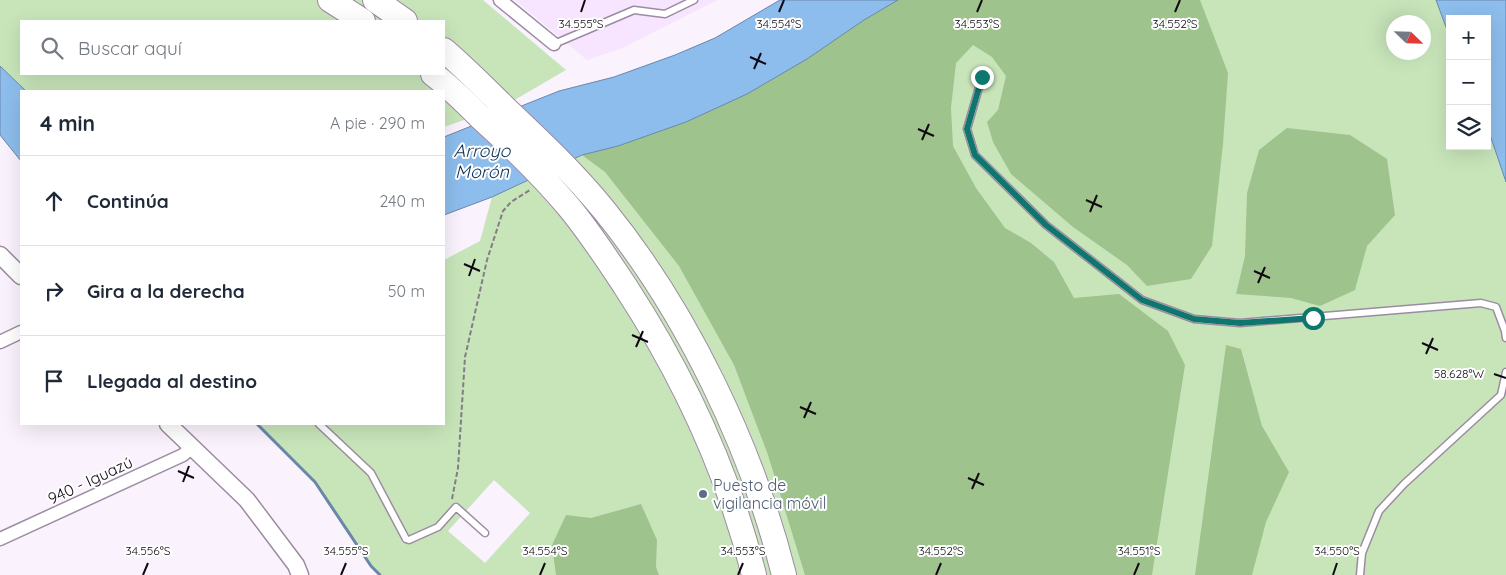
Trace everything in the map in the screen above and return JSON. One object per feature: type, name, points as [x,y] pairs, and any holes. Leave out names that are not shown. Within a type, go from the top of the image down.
[{"type":"highway","points":[[330,0],[361,20]]},
{"type":"highway","points":[[375,0],[404,20]]},
{"type":"highway","points":[[392,0],[413,20]]},
{"type":"highway","points":[[445,51],[477,78],[566,166],[604,210],[640,258],[697,351],[736,434],[757,489],[784,575]]},
{"type":"highway","points":[[433,75],[510,144],[568,206],[601,249],[643,314],[681,379],[712,446],[734,506],[754,575]]},
{"type":"street","points":[[500,0],[554,44]]},
{"type":"street","points":[[0,255],[20,275]]},
{"type":"street","points":[[0,342],[20,332]]},
{"type":"street","points":[[169,425],[254,508],[296,566],[300,575]]},
{"type":"street","name":"940 - Iguazú","points":[[0,539],[183,455],[192,447]]},
{"type":"lane","points":[[554,44],[634,10],[665,14],[694,0]]},
{"type":"lane","points":[[982,77],[967,129],[975,155],[1046,225],[1142,300],[1194,319],[1240,323],[1481,303],[1496,307],[1506,338]]},
{"type":"lane","points":[[1360,575],[1362,553],[1380,511],[1404,484],[1501,395],[1506,372]]},
{"type":"lane","points":[[320,425],[371,473],[406,539],[409,540],[438,527],[456,507],[485,533]]},
{"type":"path","points":[[447,518],[458,468],[465,358],[487,260],[503,211],[511,202],[529,191],[542,177]]},
{"type":"shaded area","points":[[515,0],[717,0],[622,48],[587,60]]},
{"type":"green space","points":[[0,0],[483,0],[566,70],[504,106],[445,127],[445,90],[25,90],[0,66]]},
{"type":"green space","points":[[898,0],[1436,0],[1446,27],[1446,150],[1491,150],[1491,138],[1506,182],[1506,575],[380,575],[371,566],[315,482],[258,425],[445,425],[445,259],[480,241],[492,197],[582,155],[618,146]],"holes":[[[494,480],[530,513],[485,563],[448,531]]]},
{"type":"green space","points":[[898,0],[1200,0],[1228,73],[1223,144],[1212,246],[1191,279],[1147,286],[1127,265],[1073,227],[1011,174],[993,142],[987,122],[998,110],[1006,76],[992,57],[973,45],[956,63],[951,108],[953,146],[976,188],[1005,228],[1031,243],[1054,262],[1074,298],[1119,294],[1168,331],[1185,365],[1152,575],[805,575],[768,455],[734,365],[679,266],[605,172],[582,155],[618,146],[686,122],[747,94],[807,59],[864,20]]},
{"type":"green space","points":[[1287,128],[1350,135],[1387,159],[1395,215],[1367,246],[1355,290],[1320,306],[1291,298],[1236,294],[1245,256],[1247,193],[1259,150]]},
{"type":"green space","points":[[1226,345],[1241,349],[1262,426],[1289,472],[1266,522],[1252,575],[1195,575]]},
{"type":"green space","points":[[641,504],[657,540],[656,567],[659,575],[556,575],[552,545],[566,515],[591,518]]},
{"type":"water","name":"Arroyo Morón","points":[[780,0],[898,0],[864,20],[807,59],[747,94],[686,122],[618,146],[582,155],[492,197],[445,215],[445,137],[559,91],[614,77],[715,38]]},
{"type":"water","points":[[1436,0],[1506,0],[1506,182],[1491,138],[1491,15],[1446,15],[1446,27]]},
{"type":"water","points":[[0,66],[25,90],[20,90],[20,160],[0,135]]},
{"type":"waterway","points":[[258,425],[315,482],[371,566],[380,575]]},
{"type":"place","name":"Puesto de vigilancia móvil","points":[[703,494]]},
{"type":"route","points":[[982,77],[967,129],[975,155],[1046,225],[1142,300],[1194,319],[1240,323],[1313,318]]}]
